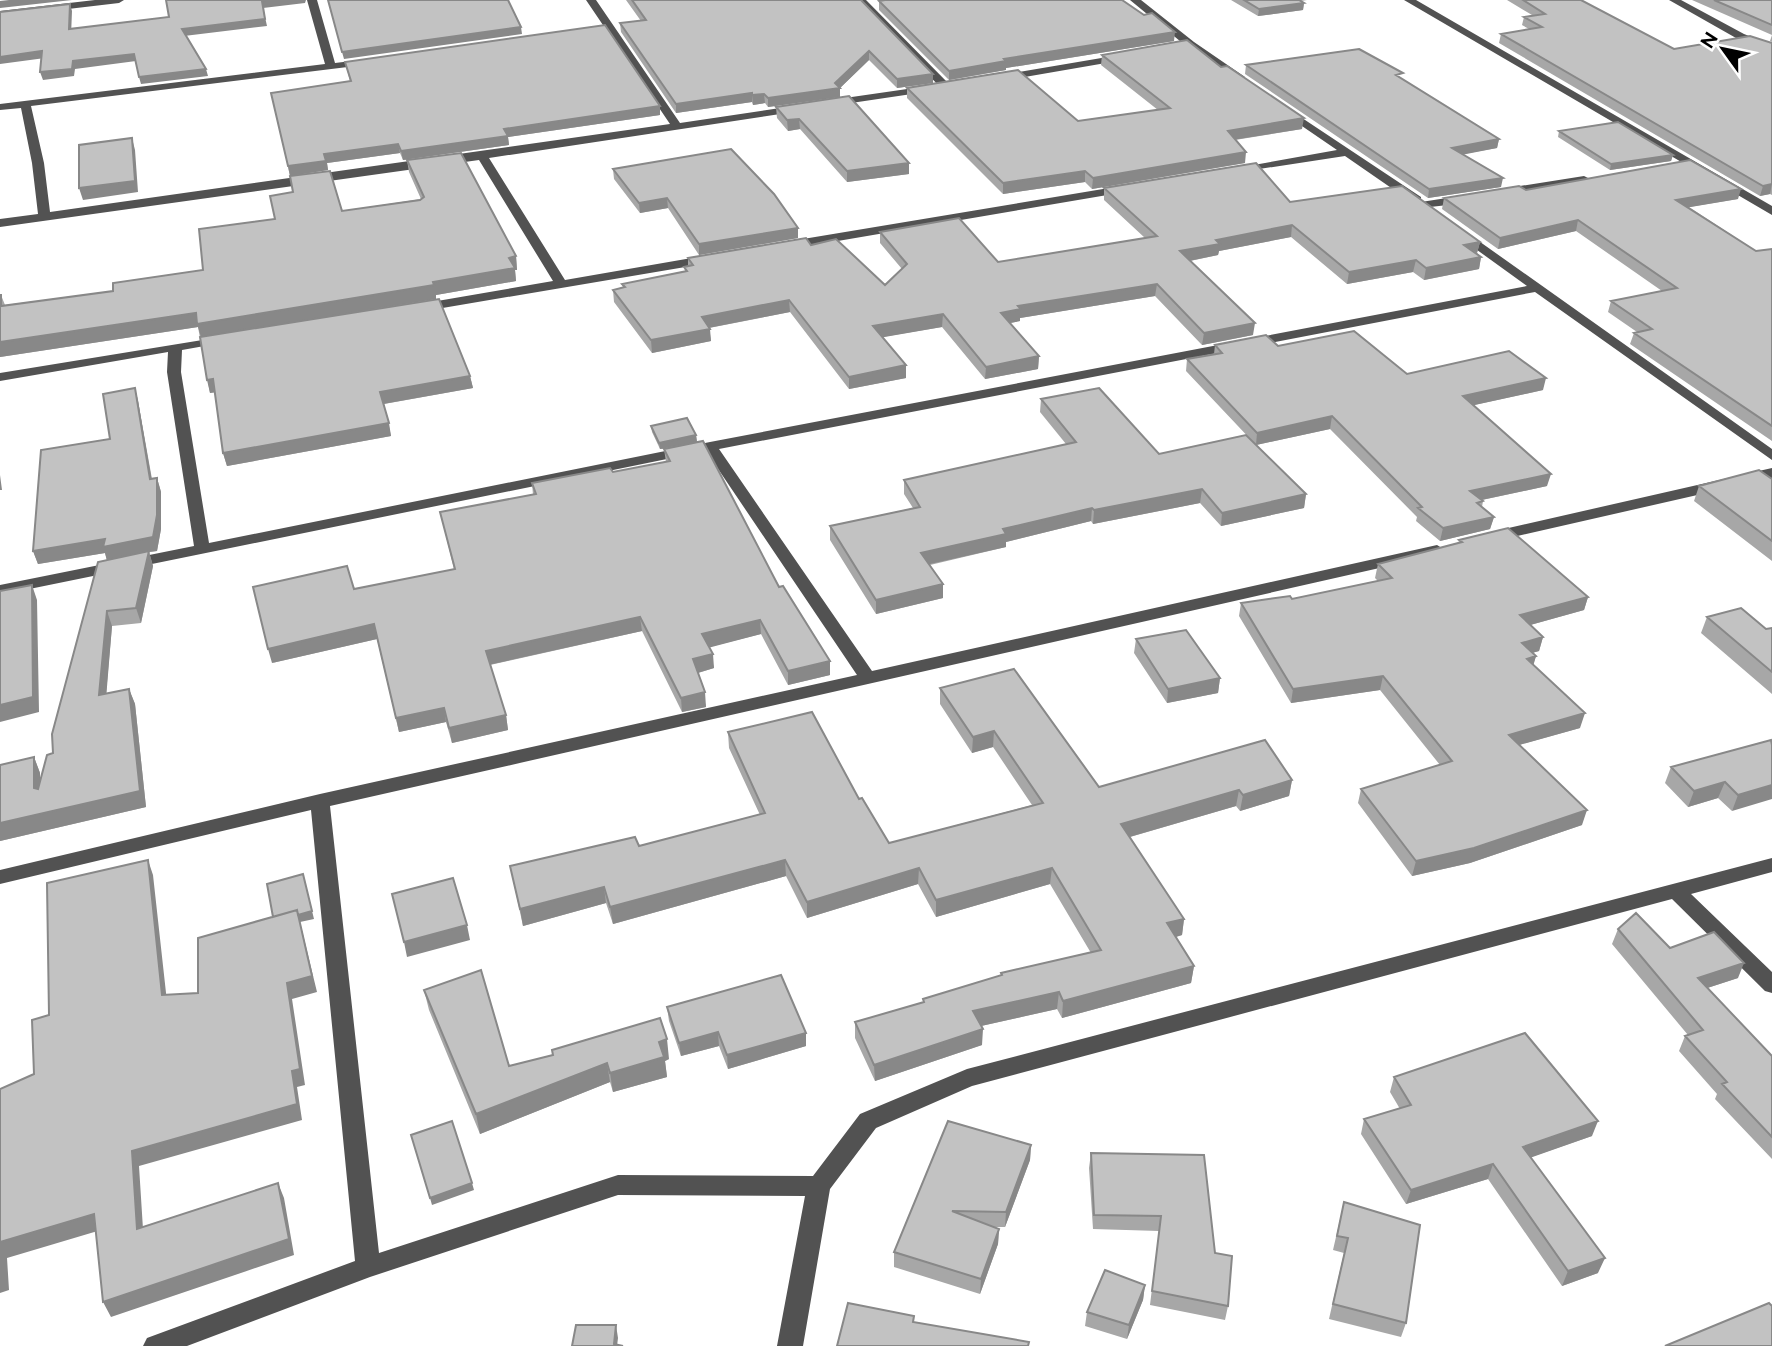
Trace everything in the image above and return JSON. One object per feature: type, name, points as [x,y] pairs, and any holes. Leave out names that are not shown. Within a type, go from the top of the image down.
[{"type":"street","points":[[0,14],[119,0]]},
{"type":"street","points":[[312,0],[331,67]]},
{"type":"street","points":[[591,0],[676,125]]},
{"type":"street","points":[[861,0],[946,87]]},
{"type":"street","points":[[1135,0],[1184,44],[1258,90]]},
{"type":"street","points":[[1409,0],[1772,211]]},
{"type":"street","points":[[1674,0],[1740,36],[1772,48]]},
{"type":"street","points":[[598,29],[611,27]]},
{"type":"street","points":[[985,80],[1140,53]]},
{"type":"street","points":[[0,107],[384,60]]},
{"type":"street","points":[[825,104],[972,83]]},
{"type":"street","points":[[1269,98],[1436,214]]},
{"type":"street","points":[[25,103],[38,163],[44,217]]},
{"type":"street","points":[[0,223],[482,156],[811,106]]},
{"type":"street","points":[[1224,173],[1348,152]]},
{"type":"street","points":[[482,156],[561,284]]},
{"type":"street","points":[[1665,167],[1692,163]]},
{"type":"street","points":[[1492,195],[1599,178]]},
{"type":"street","points":[[769,249],[1141,187]]},
{"type":"street","points":[[1425,205],[1478,197]]},
{"type":"street","points":[[1447,222],[1772,456]]},
{"type":"street","points":[[401,311],[717,258]]},
{"type":"street","points":[[0,590],[710,446],[1536,288]]},
{"type":"street","points":[[0,377],[242,336]]},
{"type":"street","points":[[175,346],[174,372],[202,548]]},
{"type":"street","points":[[710,446],[869,679]]},
{"type":"street","points":[[1475,541],[1772,473]]},
{"type":"street","points":[[0,877],[320,800],[1448,547]]},
{"type":"street","points":[[320,800],[368,1268]]},
{"type":"street","points":[[790,1346],[819,1186],[868,1121],[967,1079],[1772,865]]},
{"type":"street","points":[[1677,891],[1772,985]]},
{"type":"street","points":[[156,1346],[368,1268],[618,1185],[819,1186]]},
{"type":"building","points":[[166,0],[269,0],[262,1],[265,19],[182,29],[206,69],[139,77],[134,54],[73,61],[72,69],[40,72],[42,51],[0,57],[0,12],[70,4],[69,29],[169,17]]},
{"type":"building","points":[[328,0],[508,0],[521,27],[342,52]]},
{"type":"building","points":[[632,0],[861,0],[933,74],[897,79],[869,51],[835,83],[840,88],[768,98],[764,94],[752,93],[676,104],[620,23],[646,20]]},
{"type":"building","points":[[1122,0],[1144,15],[1152,13],[1175,32],[1004,59],[1006,61],[949,71],[879,1]]},
{"type":"building","points":[[1244,0],[1299,0],[1304,3],[1259,9]]},
{"type":"building","points":[[1523,0],[1581,0],[1674,49],[1750,36],[1772,43],[1772,184],[1763,186],[1501,34],[1542,27],[1524,17],[1545,14]]},
{"type":"building","points":[[1714,0],[1772,0],[1772,25]]},
{"type":"building","points":[[605,25],[660,106],[504,129],[508,136],[401,151],[398,144],[324,154],[326,161],[288,166],[271,93],[351,81],[345,62]]},
{"type":"building","points":[[1187,40],[1221,67],[1227,66],[1304,118],[1228,131],[1246,152],[1093,178],[1085,171],[1003,183],[907,88],[1018,70],[1078,121],[1170,108],[1102,55]]},
{"type":"building","points":[[1359,49],[1403,73],[1396,75],[1499,139],[1452,148],[1503,178],[1429,189],[1246,65]]},
{"type":"building","points":[[849,96],[909,163],[847,171],[799,119],[787,120],[776,107]]},
{"type":"building","points":[[1618,122],[1673,155],[1611,164],[1559,131]]},
{"type":"building","points":[[132,138],[135,181],[79,188],[79,145]]},
{"type":"building","points":[[731,149],[774,194],[798,228],[699,244],[667,198],[639,203],[613,169]]},
{"type":"building","points":[[461,153],[516,256],[509,258],[515,268],[433,282],[434,285],[197,324],[196,313],[0,342],[0,295],[1,306],[113,291],[113,283],[203,270],[199,229],[275,219],[270,196],[293,192],[290,176],[330,171],[342,211],[420,200],[424,197],[407,160]]},
{"type":"building","points":[[1690,160],[1741,189],[1676,200],[1756,251],[1772,249],[1772,426],[1634,333],[1652,329],[1611,301],[1677,288],[1578,220],[1500,238],[1444,198],[1519,186],[1526,190]]},
{"type":"building","points":[[1256,163],[1290,202],[1402,186],[1480,242],[1464,245],[1481,257],[1426,268],[1416,260],[1349,272],[1292,225],[1216,240],[1220,244],[1180,251],[1255,323],[1204,333],[1157,284],[1018,306],[1021,309],[1001,313],[1039,356],[986,367],[943,314],[873,326],[906,365],[849,377],[789,300],[702,317],[710,329],[651,340],[613,290],[625,287],[622,284],[687,271],[684,267],[693,265],[688,258],[806,238],[811,245],[836,239],[885,285],[907,264],[880,232],[959,218],[998,262],[1157,236],[1104,188]]},
{"type":"building","points":[[439,299],[470,376],[380,392],[389,423],[223,453],[213,379],[207,380],[200,337]]},
{"type":"building","points":[[1354,331],[1407,374],[1509,351],[1546,378],[1463,396],[1551,474],[1470,491],[1483,501],[1477,503],[1494,517],[1443,528],[1418,508],[1422,507],[1332,416],[1257,433],[1187,359],[1222,353],[1215,345],[1266,335],[1278,346]]},
{"type":"building","points":[[135,388],[150,479],[157,478],[157,515],[153,537],[103,547],[105,539],[33,551],[41,450],[110,439],[103,394]]},
{"type":"building","points":[[1099,388],[1159,454],[1246,435],[1306,494],[1222,513],[1202,489],[1094,510],[1092,508],[1003,529],[1006,534],[921,553],[943,584],[876,600],[830,526],[920,507],[904,480],[1076,442],[1041,399]]},
{"type":"building","points":[[687,418],[696,435],[659,443],[651,426]]},
{"type":"building","points":[[703,441],[779,587],[783,586],[830,661],[788,671],[760,620],[702,634],[713,654],[693,659],[705,692],[681,698],[640,617],[486,651],[506,715],[449,728],[444,708],[396,718],[374,624],[268,649],[253,587],[347,566],[354,589],[455,569],[440,512],[536,494],[532,483],[610,468],[613,472],[670,461],[664,449]]},
{"type":"building","points":[[1759,470],[1772,479],[1772,541],[1699,486]]},
{"type":"building","points":[[1508,528],[1588,597],[1520,615],[1543,637],[1522,643],[1536,656],[1527,659],[1585,713],[1509,735],[1587,810],[1474,848],[1416,861],[1361,789],[1452,761],[1383,676],[1293,689],[1241,603],[1290,596],[1292,599],[1392,578],[1378,564]]},
{"type":"building","points":[[149,551],[136,608],[107,611],[99,695],[129,689],[140,791],[0,823],[0,765],[34,757],[34,788],[38,789],[47,755],[53,753],[52,734],[98,562]]},
{"type":"building","points":[[32,585],[33,697],[0,705],[0,591]]},
{"type":"building","points":[[1741,608],[1766,629],[1772,628],[1772,672],[1707,617]]},
{"type":"building","points":[[1186,630],[1220,678],[1168,689],[1136,639]]},
{"type":"building","points":[[1014,669],[1099,787],[1265,740],[1292,780],[1243,795],[1239,790],[1121,824],[1184,919],[1167,923],[1194,966],[1063,1001],[1059,992],[973,1011],[983,1029],[874,1065],[855,1022],[924,1002],[923,999],[1002,975],[1001,973],[1101,950],[1052,868],[936,900],[919,868],[807,902],[785,860],[610,907],[604,887],[520,909],[510,866],[635,837],[639,846],[765,813],[728,732],[812,712],[859,799],[862,798],[889,843],[1043,803],[994,731],[973,737],[940,688]]},
{"type":"building","points":[[1771,740],[1772,785],[1738,795],[1725,782],[1694,791],[1671,767]]},
{"type":"building","points":[[148,860],[162,995],[198,993],[198,938],[297,910],[312,976],[287,983],[300,1069],[292,1071],[297,1104],[132,1151],[137,1229],[278,1183],[289,1239],[103,1302],[94,1214],[0,1242],[0,1089],[34,1074],[32,1020],[49,1015],[47,883]]},
{"type":"building","points":[[303,874],[312,911],[298,915],[297,910],[273,917],[267,884]]},
{"type":"building","points":[[453,878],[467,925],[404,942],[392,894]]},
{"type":"building","points":[[1636,913],[1670,948],[1714,932],[1744,963],[1698,978],[1772,1056],[1772,1137],[1722,1084],[1727,1082],[1685,1036],[1703,1030],[1618,929]]},
{"type":"building","points":[[481,970],[509,1066],[553,1055],[552,1050],[660,1018],[667,1039],[659,1042],[664,1057],[610,1073],[607,1063],[476,1114],[424,990]]},
{"type":"building","points":[[781,975],[806,1033],[727,1055],[718,1032],[679,1043],[667,1007]]},
{"type":"building","points":[[1525,1033],[1598,1121],[1523,1147],[1605,1258],[1568,1271],[1493,1164],[1411,1190],[1364,1119],[1411,1105],[1394,1077]]},
{"type":"building","points":[[452,1121],[472,1183],[430,1198],[411,1135]]},
{"type":"building","points":[[948,1121],[1031,1145],[1006,1212],[952,1211],[999,1229],[981,1279],[894,1252]]},
{"type":"building","points":[[1091,1153],[1204,1155],[1215,1253],[1232,1256],[1228,1306],[1152,1291],[1161,1216],[1094,1215]]},
{"type":"building","points":[[1344,1202],[1420,1225],[1406,1323],[1333,1304],[1348,1238],[1337,1236]]},
{"type":"building","points":[[1105,1270],[1145,1285],[1129,1325],[1087,1312]]},
{"type":"building","points":[[848,1303],[914,1316],[913,1322],[1029,1342],[1028,1346],[837,1346]]},
{"type":"building","points":[[1769,1303],[1772,1306],[1772,1346],[1665,1346]]},
{"type":"building","points":[[576,1325],[616,1325],[614,1344],[623,1346],[572,1346]]}]
